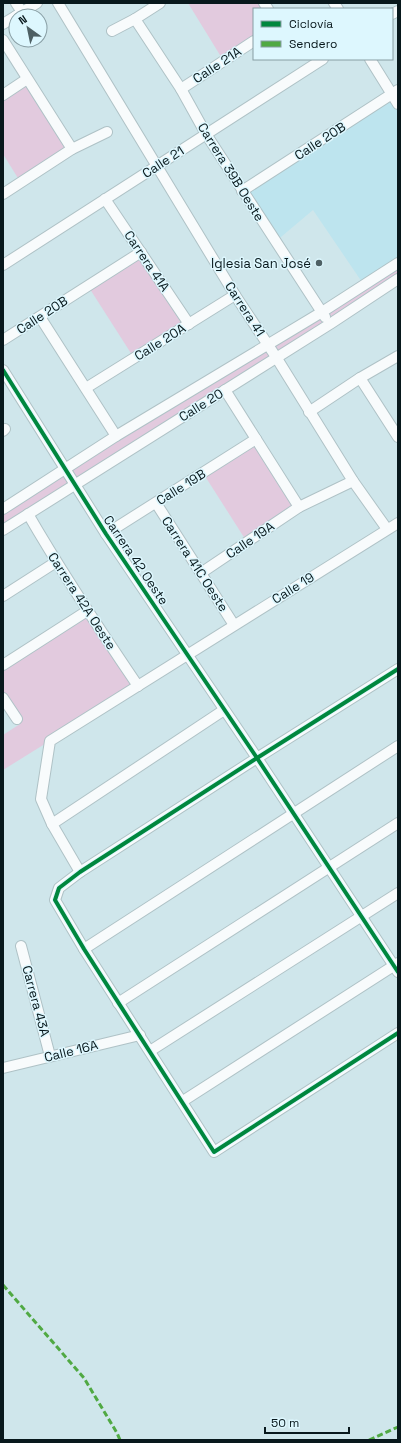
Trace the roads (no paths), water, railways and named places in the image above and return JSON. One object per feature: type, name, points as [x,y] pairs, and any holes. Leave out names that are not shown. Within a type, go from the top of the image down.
[{"type":"street","name":"Carrera 41","points":[[58,3],[235,295],[276,357],[353,481],[387,529]]},
{"type":"street","points":[[112,31],[135,19],[160,3]]},
{"type":"street","name":"Carrera 39B Oeste","points":[[135,19],[181,89],[206,134],[242,191],[330,324]]},
{"type":"street","points":[[3,40],[72,150]]},
{"type":"street","name":"Calle 21A","points":[[181,89],[253,42]]},
{"type":"street","name":"Calle 21","points":[[5,260],[105,199],[321,60]]},
{"type":"street","points":[[371,60],[395,92],[398,104]]},
{"type":"street","points":[[3,94],[27,79]]},
{"type":"street","name":"Calle 20B","points":[[242,191],[395,92]]},
{"type":"street","points":[[3,194],[72,150],[107,132]]},
{"type":"street","name":"Carrera 41A","points":[[105,199],[189,324]]},
{"type":"street","name":"Calle 20B","points":[[3,340],[141,252]]},
{"type":"street","name":"Calle 20","points":[[3,509],[116,436],[322,312],[398,263]]},
{"type":"street","name":"Calle 20","points":[[3,530],[330,324],[398,279]]},
{"type":"street","name":"Calle 20A","points":[[86,388],[235,295]]},
{"type":"street","points":[[40,317],[116,436]]},
{"type":"street","points":[[310,412],[360,378],[398,356]]},
{"type":"street","name":"Carrera 42 Oeste","points":[[3,370],[106,534],[329,866],[360,916],[397,967]]},
{"type":"street","points":[[360,378],[398,437]]},
{"type":"street","points":[[225,390],[299,507]]},
{"type":"street","name":"Calle 19B","points":[[106,534],[256,439]]},
{"type":"street","name":"Calle 19A","points":[[201,573],[299,507],[353,481]]},
{"type":"street","name":"Carrera 41C Oeste","points":[[156,502],[234,625]]},
{"type":"street","name":"Carrera 42A Oeste","points":[[28,514],[87,611],[138,686]]},
{"type":"street","name":"Calle 19","points":[[80,872],[52,824],[41,799],[50,741],[398,523]]},
{"type":"street","points":[[3,596],[56,562]]},
{"type":"street","points":[[3,665],[87,611]]},
{"type":"street","points":[[398,669],[80,872],[59,888],[55,900],[118,1003],[183,1101],[214,1152],[398,1033]]},
{"type":"street","points":[[3,698],[17,719]]},
{"type":"street","points":[[52,824],[224,710]]},
{"type":"street","points":[[84,949],[398,746]]},
{"type":"street","points":[[118,1003],[398,823]]},
{"type":"street","points":[[150,1051],[398,893]]},
{"type":"street","name":"Carrera 43A","points":[[21,946],[50,1056]]},
{"type":"street","points":[[183,1101],[397,967]]},
{"type":"street","name":"Calle 16A","points":[[3,1068],[140,1035]]},
{"type":"place","name":"Iglesia San José","points":[[319,263]]}]
